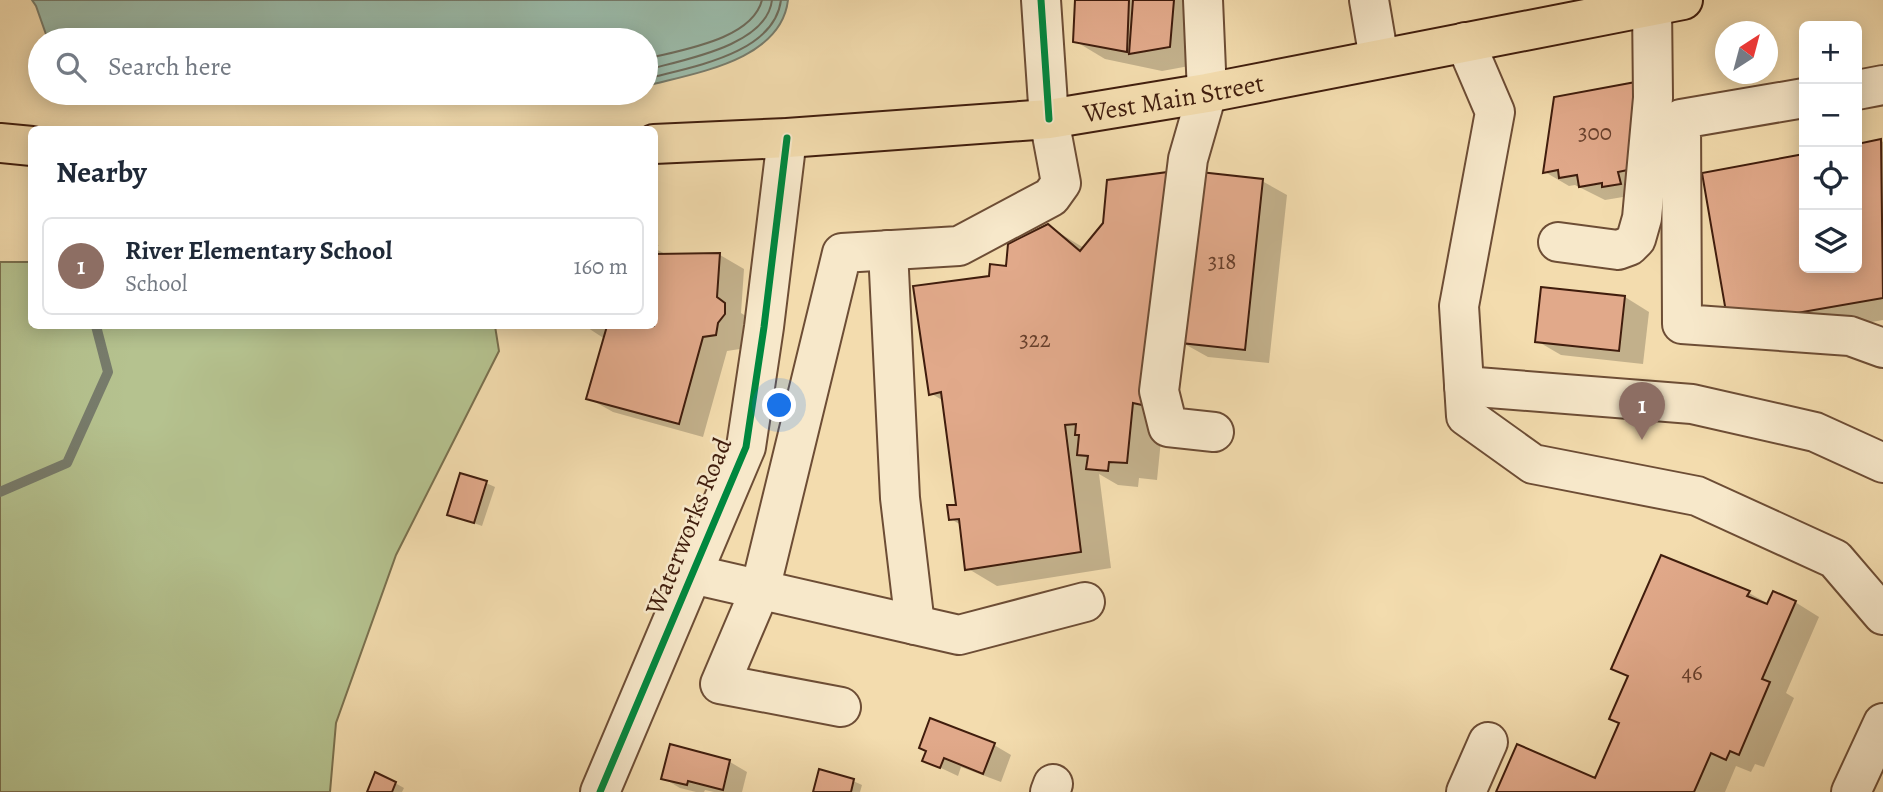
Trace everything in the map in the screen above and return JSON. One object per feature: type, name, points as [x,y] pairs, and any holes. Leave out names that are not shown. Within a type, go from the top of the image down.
[{"type":"main road","name":"West Main Street","points":[[658,144],[787,138],[1049,119],[1207,93],[1667,3]]},
{"type":"main road","points":[[0,143],[28,146]]},
{"type":"street","points":[[841,708],[720,684],[760,590],[842,253],[959,246],[1051,197],[1061,183],[1049,119],[1041,0]]},
{"type":"street","points":[[1203,0],[1207,93],[1188,159],[1159,391],[1168,427],[1214,432]]},
{"type":"street","points":[[1369,0],[1379,59]]},
{"type":"street","points":[[1558,242],[1618,250],[1629,246],[1636,239],[1642,218],[1653,98],[1667,3]]},
{"type":"street","points":[[1465,42],[1495,113],[1459,306],[1466,416],[1532,464],[1697,496],[1835,559],[1883,615]]},
{"type":"street","points":[[1862,89],[1883,85]]},
{"type":"street","points":[[1799,100],[1681,119],[1682,324],[1850,336],[1883,348]]},
{"type":"street","name":"Waterworks Road","points":[[600,792],[746,447],[787,138]]},
{"type":"street","points":[[887,250],[900,498],[915,625]]},
{"type":"street","points":[[1464,386],[1692,404],[1815,432],[1883,463]]},
{"type":"street","points":[[692,575],[959,635],[1086,602]]},
{"type":"street","points":[[1852,792],[1883,723]]},
{"type":"street","points":[[1466,792],[1488,742]]},
{"type":"green space","points":[[0,262],[28,262],[28,329],[495,329],[499,351],[396,555],[336,723],[330,792],[0,792]]},
{"type":"water","points":[[32,0],[788,0],[782,21],[770,37],[753,51],[710,69],[658,83],[658,28],[44,28]]},
{"type":"building","points":[[1075,0],[1129,0],[1127,52],[1073,42]]},
{"type":"building","points":[[1133,0],[1174,0],[1170,47],[1129,54]]},
{"type":"building","points":[[1641,81],[1642,167],[1618,172],[1621,184],[1602,187],[1602,183],[1579,187],[1577,175],[1559,178],[1558,170],[1543,173],[1554,97]]},
{"type":"building","points":[[1881,139],[1883,298],[1740,323],[1726,312],[1702,173],[1799,155],[1799,273],[1862,273],[1862,143]]},
{"type":"building","points":[[1168,172],[1142,405],[1133,403],[1127,463],[1109,462],[1108,471],[1086,469],[1088,456],[1077,455],[1079,435],[1075,435],[1076,424],[1065,425],[1081,552],[965,570],[959,519],[949,520],[947,505],[956,505],[941,392],[929,395],[913,286],[989,276],[990,264],[1006,266],[1008,244],[1048,224],[1080,251],[1103,223],[1107,180]]},
{"type":"building","points":[[1200,172],[1263,179],[1245,350],[1181,343]]},
{"type":"building","points":[[720,253],[717,297],[725,303],[725,314],[718,323],[716,335],[703,337],[679,424],[586,399],[606,329],[658,329],[658,254]]},
{"type":"building","points":[[1541,287],[1625,296],[1619,351],[1535,342]]},
{"type":"building","points":[[460,473],[487,481],[474,523],[447,515]]},
{"type":"building","points":[[1661,555],[1750,591],[1747,596],[1767,604],[1773,591],[1796,601],[1762,679],[1770,682],[1739,755],[1730,751],[1726,760],[1711,753],[1694,792],[1496,792],[1517,744],[1595,778],[1619,723],[1609,719],[1628,676],[1611,669]]},
{"type":"building","points":[[930,718],[995,743],[983,774],[944,758],[940,768],[922,761],[926,751],[919,748]]},
{"type":"building","points":[[670,744],[730,760],[723,790],[688,781],[687,785],[661,779]]},
{"type":"building","points":[[819,769],[854,779],[851,792],[813,792]]},
{"type":"building","points":[[375,772],[396,782],[392,792],[367,792]]},
{"type":"waterway","points":[[0,492],[67,463],[108,372],[97,329]]},
{"type":"cycle path","points":[[1041,0],[1049,119]]},
{"type":"cycle path","points":[[600,792],[746,447],[787,138]]},
{"type":"place","name":"River Elementary School","points":[[1642,440]]}]
